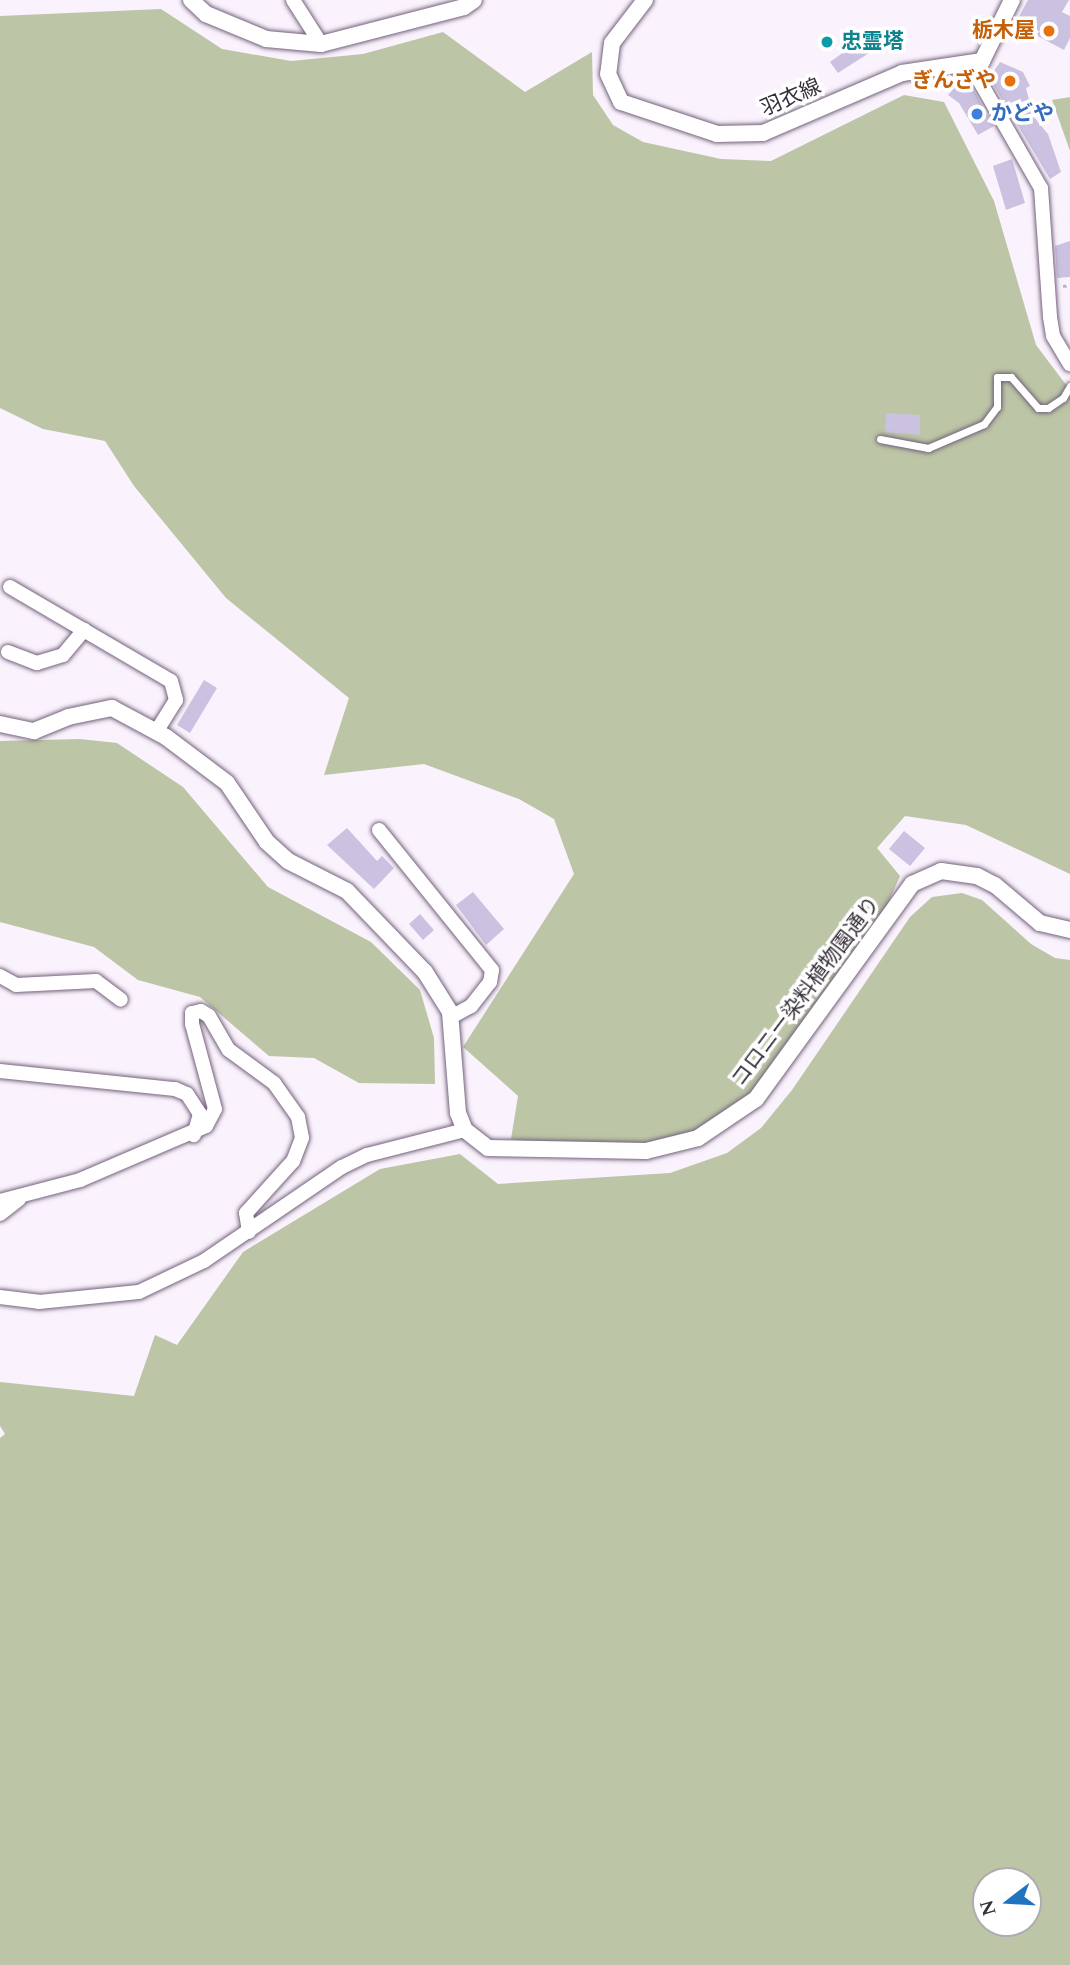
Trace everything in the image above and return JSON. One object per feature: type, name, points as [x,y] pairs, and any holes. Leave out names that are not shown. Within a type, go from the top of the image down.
[{"type":"street","points":[[191,0],[206,14],[265,39],[321,44],[464,7],[474,0]]},
{"type":"street","points":[[293,0],[321,44]]},
{"type":"street","name":"羽衣線","points":[[645,0],[612,43],[608,75],[621,102],[717,135],[763,134],[902,73],[971,66]]},
{"type":"street","points":[[1012,0],[988,51],[971,66],[1041,188],[1050,317],[1054,336],[1070,364]]},
{"type":"street","points":[[10,587],[171,681],[176,700],[156,732]]},
{"type":"street","points":[[8,652],[37,663],[63,655],[84,630]]},
{"type":"street","points":[[0,724],[34,731],[68,717],[112,708],[156,732],[227,783],[267,842],[288,861],[347,891],[425,971],[451,1017],[455,1093],[464,1130],[367,1155],[204,1261],[139,1292],[39,1302],[0,1297]]},
{"type":"street","points":[[379,830],[492,971],[490,982],[471,1006],[451,1017]]},
{"type":"street","name":"コロニー染料植物園通り","points":[[464,1130],[488,1148],[646,1151],[698,1138],[756,1099],[912,884],[941,872],[977,876],[995,885],[1040,923],[1070,930]]},
{"type":"street","points":[[0,976],[16,985],[96,981],[121,1000]]},
{"type":"street","points":[[0,1201],[80,1180],[194,1135],[212,1119],[215,1109],[192,1024],[192,1013],[201,1011],[209,1016],[229,1050],[274,1083],[298,1117],[302,1138],[293,1161],[246,1213],[249,1232]]},
{"type":"street","points":[[0,1071],[175,1089],[187,1094],[200,1114],[194,1135]]},
{"type":"street","points":[[0,1214],[25,1194]]},
{"type":"lane","points":[[880,439],[928,448],[984,424],[997,407],[997,377],[1011,377],[1038,408],[1048,408],[1063,398],[1070,386]]},
{"type":"green space","points":[[161,9],[222,49],[291,61],[363,54],[443,32],[525,92],[592,52],[593,95],[613,125],[643,142],[721,159],[771,161],[904,95],[944,102],[994,201],[1036,345],[1070,390],[1070,874],[966,825],[905,816],[877,848],[900,876],[886,908],[751,1102],[707,1131],[612,1154],[511,1139],[518,1096],[463,1047],[574,874],[554,819],[519,799],[424,764],[324,775],[349,698],[226,598],[134,486],[105,441],[43,429],[0,408],[0,16]]},
{"type":"green space","points":[[1070,97],[1070,151],[1052,100]]},
{"type":"green space","points":[[80,739],[117,743],[183,787],[268,887],[371,942],[420,990],[434,1038],[435,1084],[359,1083],[314,1058],[269,1056],[200,997],[138,980],[94,947],[0,922],[0,741]]},
{"type":"green space","points":[[962,893],[982,900],[1031,944],[1055,958],[1070,960],[1070,1965],[0,1965],[0,1438],[5,1434],[0,1426],[0,1382],[134,1396],[155,1335],[177,1345],[243,1252],[380,1169],[460,1154],[498,1184],[670,1173],[727,1153],[761,1128],[792,1090],[910,917],[932,897]]},
{"type":"building","name":"栃木屋","points":[[1028,0],[1069,0],[1062,12],[1070,16],[1070,38],[1064,50],[1015,24]]},
{"type":"building","points":[[859,41],[869,53],[838,73],[830,62]]},
{"type":"building","points":[[1000,62],[1023,72],[1030,86],[1026,88],[1033,116],[1048,134],[1061,172],[1050,179],[990,77]]},
{"type":"building","name":"かどや","points":[[960,81],[973,89],[994,126],[978,135],[959,103],[948,95]]},
{"type":"building","points":[[1012,159],[1025,203],[1006,210],[993,166]]},
{"type":"building","points":[[1070,241],[1070,277],[1057,278],[1055,246]]},
{"type":"building","points":[[886,413],[920,415],[920,435],[885,432]]},
{"type":"building","points":[[204,680],[217,688],[190,733],[177,725]]},
{"type":"building","points":[[347,828],[377,861],[382,856],[394,868],[374,889],[327,845]]},
{"type":"building","points":[[904,831],[925,848],[910,866],[889,849]]},
{"type":"building","points":[[473,892],[504,929],[486,945],[456,905]]},
{"type":"building","points":[[420,914],[434,930],[423,940],[409,924]]},
{"type":"place","name":"栃木屋","points":[[1049,31]]},
{"type":"place","name":"忠霊塔","points":[[827,42]]},
{"type":"place","name":"ぎんざや","points":[[1010,81]]},
{"type":"place","name":"かどや","points":[[977,114]]}]
